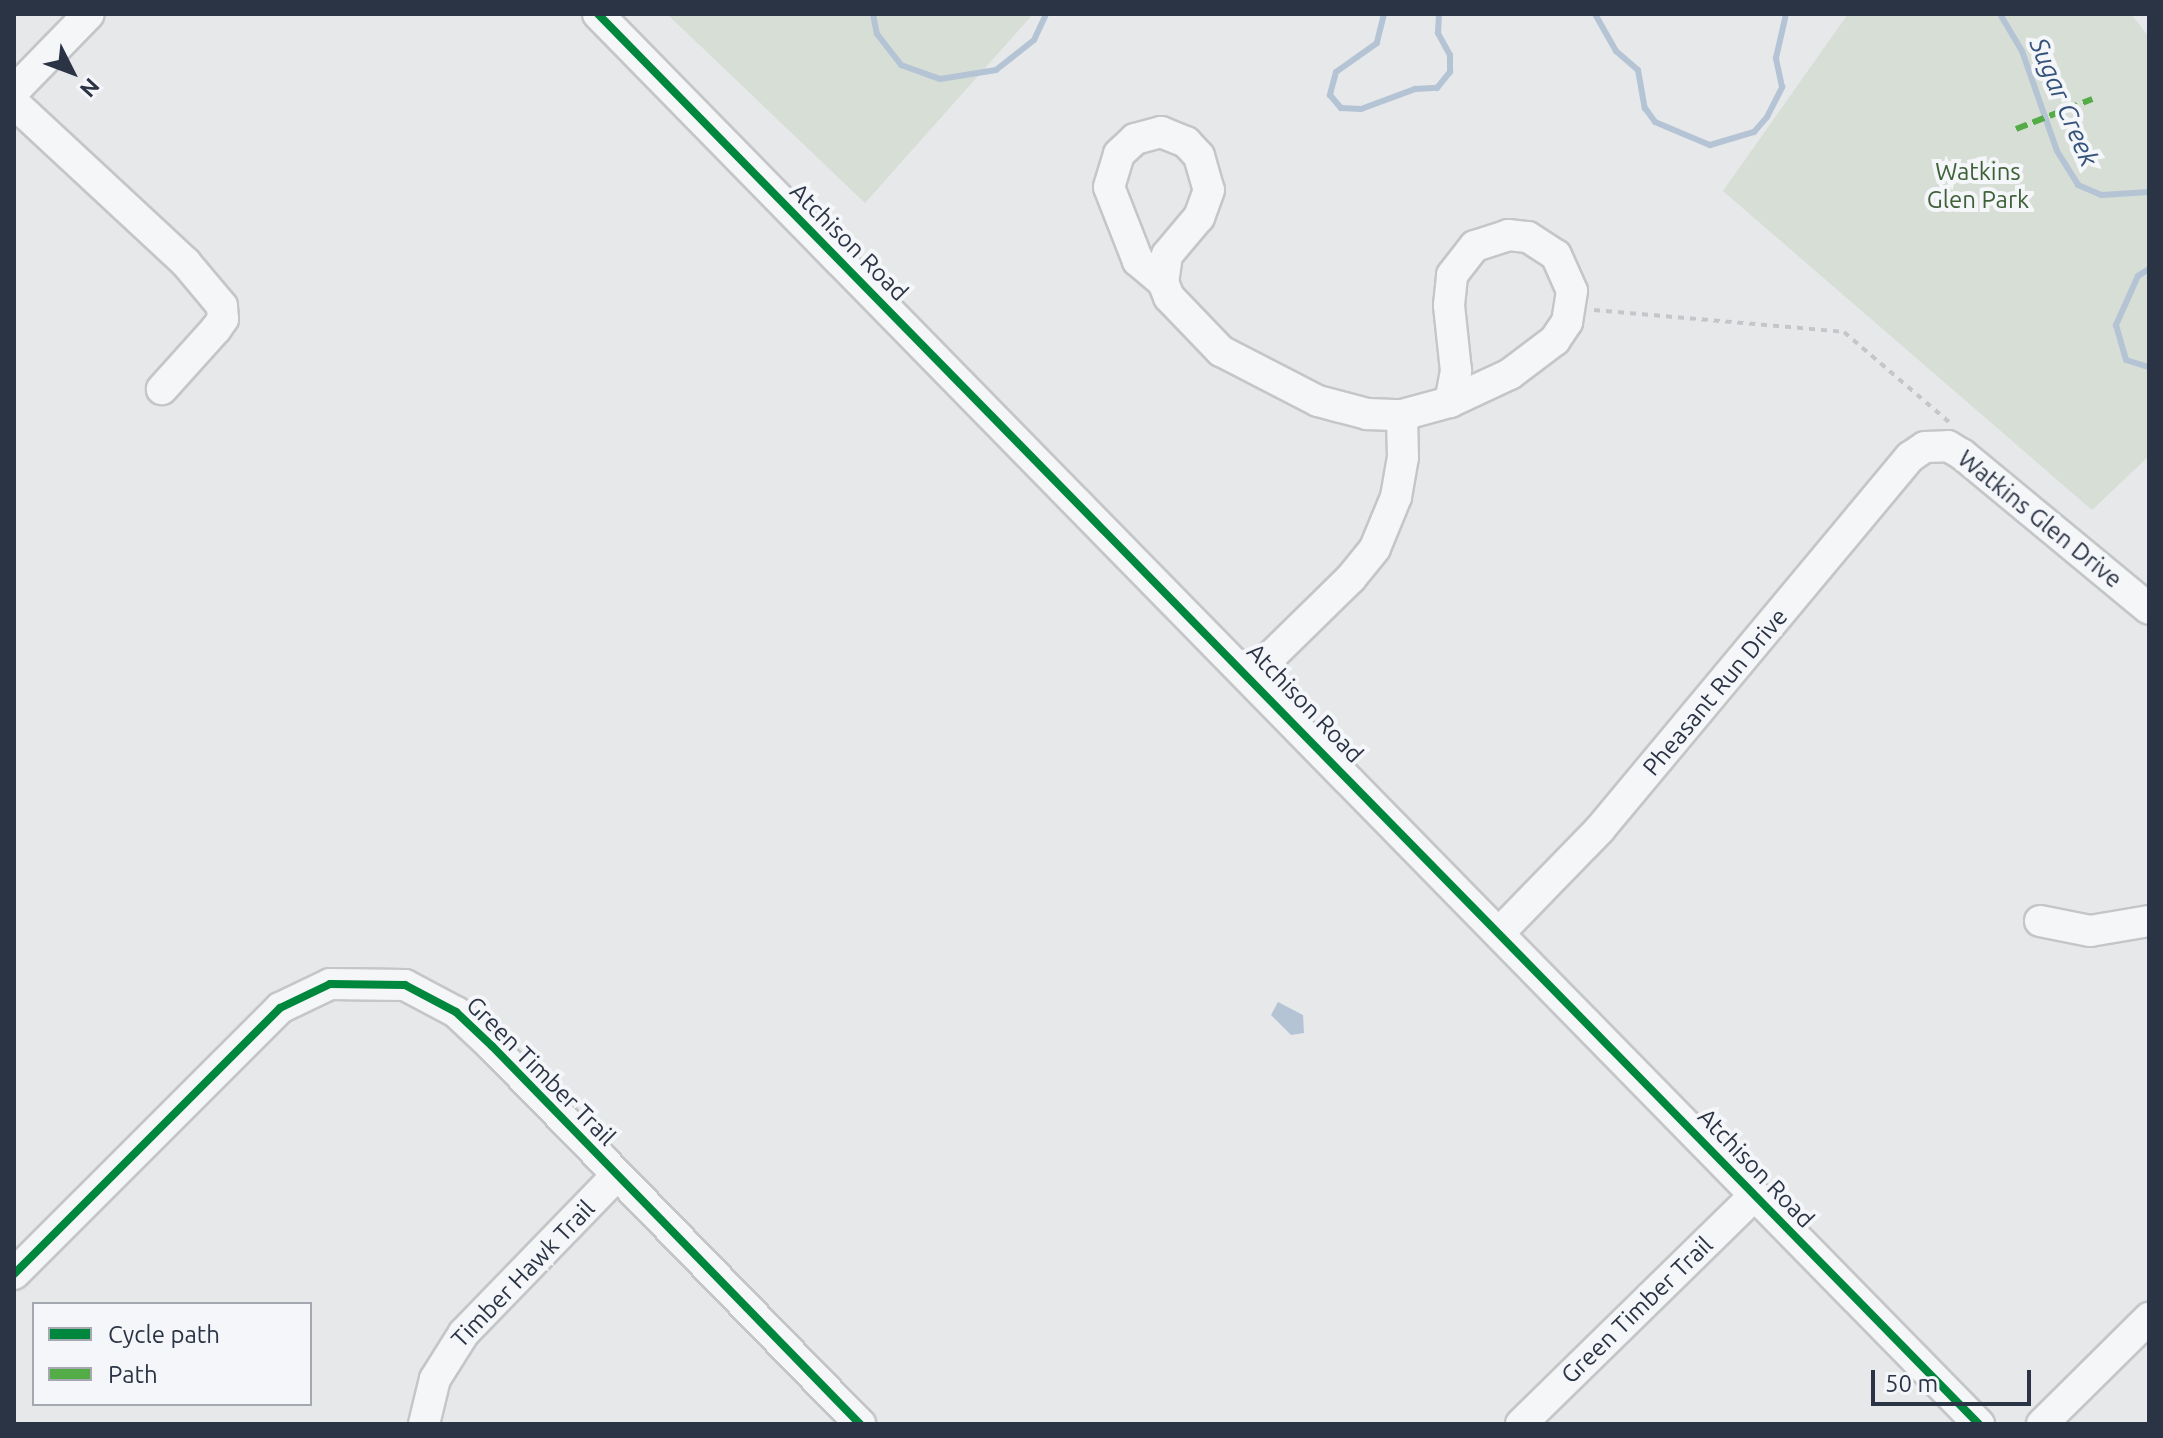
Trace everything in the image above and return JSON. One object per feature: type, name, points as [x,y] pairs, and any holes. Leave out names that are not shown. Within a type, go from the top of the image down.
[{"type":"street","points":[[14,91],[89,14]]},
{"type":"street","name":"Atchison Road","points":[[598,14],[1251,676],[1753,1197],[1979,1424]]},
{"type":"street","points":[[14,103],[186,263],[222,306],[223,319],[216,329],[162,389]]},
{"type":"street","points":[[1163,282],[1167,255],[1199,217],[1209,190],[1199,156],[1186,142],[1161,132],[1135,139],[1119,154],[1109,187],[1138,261],[1163,282],[1196,329],[1231,358],[1318,401],[1367,414],[1402,415],[1450,402],[1510,374],[1555,340],[1571,308],[1565,269],[1543,244],[1508,235],[1475,246],[1461,258],[1449,290],[1456,371],[1450,402]]},
{"type":"street","points":[[1251,676],[1351,578],[1375,548],[1396,497],[1403,457],[1402,415]]},
{"type":"street","name":"Watkins Glen Drive","points":[[1925,447],[1948,446],[1963,455],[2149,609]]},
{"type":"street","name":"Pheasant Run Drive","points":[[1500,932],[1600,829],[1910,457],[1925,447]]},
{"type":"street","points":[[2040,921],[2090,931],[2149,921]]},
{"type":"street","name":"Green Timber Trail","points":[[14,1274],[267,1018],[330,984],[382,981],[435,998],[492,1046],[860,1424]]},
{"type":"street","name":"Timber Hawk Trail","points":[[424,1424],[435,1379],[456,1344],[617,1175]]},
{"type":"street","name":"Green Timber Trail","points":[[1521,1424],[1753,1197]]},
{"type":"street","points":[[2042,1424],[2149,1318]]},
{"type":"path","points":[[1571,308],[1844,332],[1948,418],[1963,455]]},
{"type":"green space","points":[[667,14],[1033,14],[865,203]]},
{"type":"green space","name":"Watkins Glen Park","points":[[1848,14],[2131,14],[2149,37],[2149,456],[2092,510],[1723,191]]},
{"type":"water","points":[[1278,1002],[1303,1015],[1304,1033],[1291,1035],[1271,1015]]},
{"type":"waterway","name":"Sugar Creek","points":[[873,14],[877,34],[901,65],[940,79],[996,70],[1034,40],[1046,14]]},
{"type":"waterway","name":"Sugar Creek","points":[[1384,14],[1377,43],[1336,72],[1330,95],[1341,108],[1361,109],[1415,89],[1437,88],[1450,72],[1450,55],[1438,33],[1439,14]]},
{"type":"waterway","name":"Sugar Creek","points":[[1595,14],[1616,51],[1638,70],[1645,108],[1655,122],[1710,145],[1754,132],[1767,117],[1782,87],[1776,58],[1786,14]]},
{"type":"waterway","name":"Sugar Creek","points":[[2000,14],[2022,51],[2057,151],[2078,185],[2102,195],[2149,192]]},
{"type":"waterway","name":"Sugar Creek","points":[[2149,269],[2138,276],[2116,325],[2126,360],[2149,367]]},
{"type":"marked path","points":[[2016,129],[2092,99]]},
{"type":"cycle path","points":[[598,14],[1979,1424]]},
{"type":"cycle path","points":[[14,1274],[280,1008],[330,984],[405,985],[456,1012],[492,1046],[860,1424]]}]
